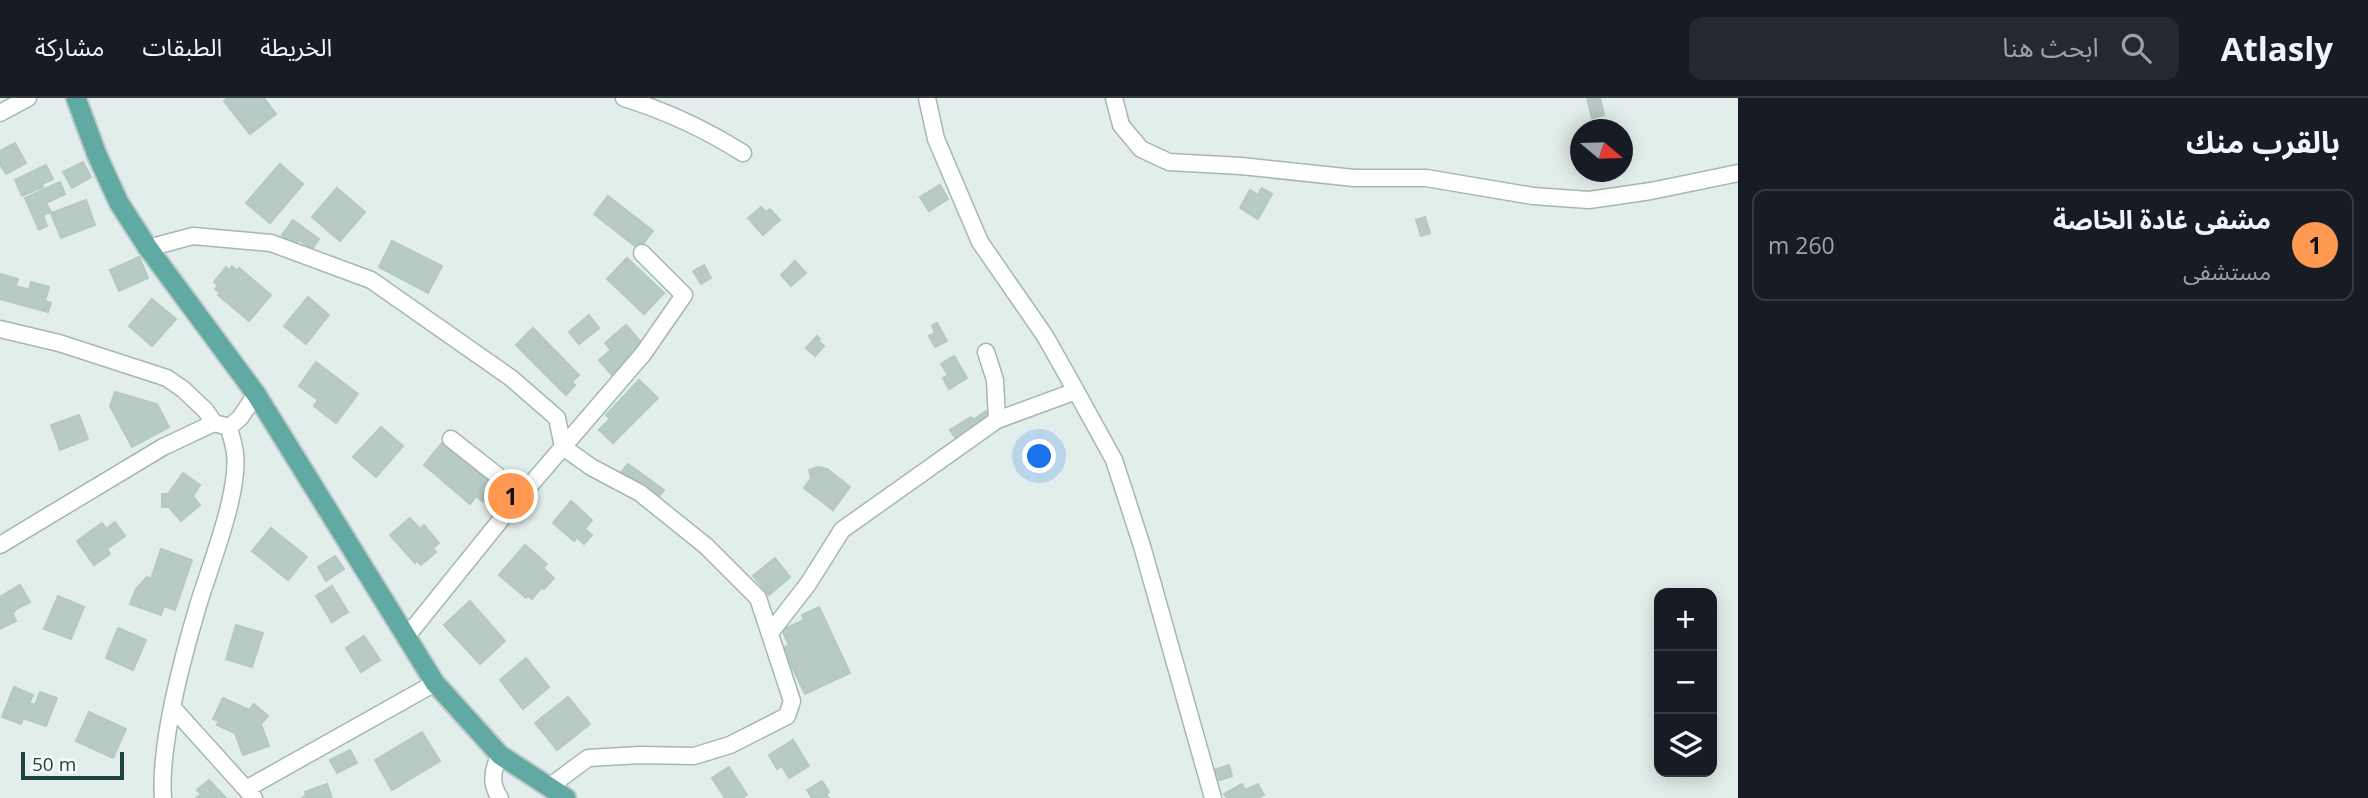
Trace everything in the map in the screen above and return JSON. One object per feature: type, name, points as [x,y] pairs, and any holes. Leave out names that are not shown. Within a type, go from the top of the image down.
[{"type":"main road","points":[[76,98],[97,155],[119,203],[148,248],[256,394],[435,683],[500,755],[566,798]]},
{"type":"street","points":[[0,113],[28,98]]},
{"type":"street","points":[[624,98],[689,123],[743,153]]},
{"type":"street","points":[[927,98],[936,139],[980,242],[1045,336],[1114,460],[1142,546],[1213,798]]},
{"type":"street","points":[[1114,98],[1121,125],[1141,149],[1169,162],[1188,165],[1241,166],[1354,178],[1426,178],[1533,196],[1589,200],[1651,191],[1738,173]]},
{"type":"street","points":[[148,248],[194,236],[271,243],[371,280],[511,378],[557,418],[564,447],[591,467],[640,494],[706,546],[758,598],[792,701],[787,716],[730,745],[694,756],[588,758],[549,787]]},
{"type":"street","points":[[407,636],[522,495],[643,354],[684,295],[642,253]]},
{"type":"street","points":[[0,329],[59,343],[167,378],[222,425],[236,455],[234,483],[196,610],[173,708],[162,785],[163,798]]},
{"type":"street","points":[[986,352],[995,380],[997,420]]},
{"type":"street","points":[[770,633],[808,584],[842,530],[997,420],[1076,391]]},
{"type":"street","points":[[0,545],[163,447],[240,418],[256,394]]},
{"type":"street","points":[[451,439],[522,495]]},
{"type":"street","points":[[173,708],[250,794],[435,683]]},
{"type":"street","points":[[500,755],[492,778],[500,798]]},
{"type":"building","points":[[228,98],[264,98],[276,114],[250,134],[224,101]]},
{"type":"building","points":[[1587,98],[1600,98],[1604,115],[1592,118]]},
{"type":"building","points":[[15,143],[26,163],[6,174],[0,164],[0,151]]},
{"type":"building","points":[[83,162],[91,177],[72,188],[63,172]]},
{"type":"building","points":[[280,164],[303,184],[270,223],[246,203]]},
{"type":"building","points":[[46,165],[53,179],[42,184],[43,187],[22,196],[15,180]]},
{"type":"building","points":[[60,182],[65,194],[46,203],[51,212],[43,215],[47,226],[39,230],[25,198]]},
{"type":"building","points":[[940,185],[948,199],[929,211],[920,197]]},
{"type":"building","points":[[337,188],[365,212],[340,241],[312,217]]},
{"type":"building","points":[[1262,188],[1272,194],[1258,219],[1240,208],[1250,190],[1258,195]]},
{"type":"building","points":[[608,196],[653,231],[639,249],[594,214]]},
{"type":"building","points":[[86,200],[95,225],[61,238],[51,213]]},
{"type":"building","points":[[761,207],[766,212],[770,209],[780,220],[763,235],[748,218]]},
{"type":"building","points":[[1425,217],[1430,233],[1421,236],[1416,220]]},
{"type":"building","points":[[293,220],[319,239],[312,249],[299,240],[295,245],[282,235]]},
{"type":"building","points":[[392,241],[442,266],[428,293],[379,267]]},
{"type":"building","points":[[139,257],[148,278],[119,291],[110,270]]},
{"type":"building","points":[[627,258],[664,293],[644,314],[607,279]]},
{"type":"building","points":[[795,261],[806,273],[791,286],[781,275]]},
{"type":"building","points":[[704,265],[711,278],[701,284],[693,271]]},
{"type":"building","points":[[232,266],[237,271],[239,268],[271,295],[249,321],[218,295],[220,293],[215,289],[218,285],[214,282],[226,267],[229,270]]},
{"type":"building","points":[[0,274],[18,279],[16,286],[29,290],[31,282],[49,287],[45,301],[51,303],[48,312],[0,299]]},
{"type":"building","points":[[308,297],[329,315],[306,344],[284,326]]},
{"type":"building","points":[[152,299],[176,319],[152,346],[129,326]]},
{"type":"building","points":[[589,315],[599,328],[579,344],[569,332]]},
{"type":"building","points":[[937,323],[947,341],[935,347],[929,336],[935,333],[932,326]]},
{"type":"building","points":[[626,325],[645,347],[612,375],[599,360],[611,350],[605,343]]},
{"type":"building","points":[[533,328],[579,375],[566,395],[516,345]]},
{"type":"building","points":[[817,336],[824,346],[815,356],[806,348]]},
{"type":"building","points":[[954,356],[967,378],[949,389],[943,378],[948,375],[941,364]]},
{"type":"building","points":[[316,362],[358,394],[336,423],[314,406],[318,400],[299,386]]},
{"type":"building","points":[[639,380],[658,398],[613,443],[599,430],[610,419],[606,415]]},
{"type":"building","points":[[115,392],[157,404],[169,427],[132,447],[110,406]]},
{"type":"building","points":[[986,411],[990,418],[956,439],[950,430]]},
{"type":"building","points":[[79,415],[88,439],[60,450],[51,425]]},
{"type":"building","points":[[381,427],[403,446],[376,477],[353,457]]},
{"type":"building","points":[[443,442],[490,481],[484,488],[491,494],[483,502],[476,496],[470,504],[424,465]]},
{"type":"building","points":[[628,464],[664,490],[658,498],[621,472]]},
{"type":"building","points":[[818,467],[827,469],[850,487],[833,510],[804,488],[811,478],[809,470]]},
{"type":"building","points":[[183,473],[200,485],[193,496],[200,505],[181,521],[169,507],[162,507],[162,494],[168,494]]},
{"type":"building","points":[[571,501],[592,520],[585,529],[592,535],[584,544],[577,537],[574,541],[553,523]]},
{"type":"building","points":[[410,518],[420,529],[424,525],[439,543],[433,548],[436,552],[421,565],[417,561],[415,563],[390,535]]},
{"type":"building","points":[[115,522],[125,536],[107,549],[110,554],[94,565],[77,541],[102,523],[106,529]]},
{"type":"building","points":[[271,528],[307,557],[288,580],[252,551]]},
{"type":"building","points":[[525,545],[547,564],[543,568],[554,578],[532,599],[528,596],[526,598],[499,575]]},
{"type":"building","points":[[161,549],[192,560],[175,610],[164,606],[161,615],[130,604],[136,589],[147,577],[151,579]]},
{"type":"building","points":[[335,556],[344,569],[326,581],[318,567]]},
{"type":"building","points":[[775,558],[790,577],[769,595],[753,576]]},
{"type":"building","points":[[20,585],[30,602],[16,609],[13,614],[16,621],[0,629],[0,597]]},
{"type":"building","points":[[332,586],[348,612],[332,622],[316,596]]},
{"type":"building","points":[[58,596],[84,607],[71,639],[44,629]]},
{"type":"building","points":[[470,601],[505,641],[480,664],[444,625]]},
{"type":"building","points":[[819,607],[850,673],[805,694],[783,648],[789,645],[782,630],[804,620],[802,615]]},
{"type":"building","points":[[236,625],[263,633],[252,667],[226,659]]},
{"type":"building","points":[[118,628],[146,640],[133,670],[106,658]]},
{"type":"building","points":[[364,636],[380,660],[361,672],[346,648]]},
{"type":"building","points":[[526,658],[549,687],[523,709],[500,680]]},
{"type":"building","points":[[14,687],[33,695],[29,703],[35,705],[40,692],[57,698],[46,726],[23,718],[21,724],[2,717]]},
{"type":"building","points":[[568,697],[590,724],[557,750],[535,723]]},
{"type":"building","points":[[223,698],[249,710],[254,704],[268,716],[261,724],[269,746],[243,755],[235,733],[217,725],[219,721],[213,719]]},
{"type":"building","points":[[89,712],[126,729],[113,758],[76,741]]},
{"type":"building","points":[[422,732],[440,761],[392,790],[375,760]]},
{"type":"building","points":[[793,740],[809,766],[789,778],[782,766],[777,769],[769,755]]},
{"type":"building","points":[[350,750],[357,763],[337,773],[330,760]]},
{"type":"building","points":[[1229,765],[1232,776],[1217,781],[1214,770]]},
{"type":"building","points":[[729,767],[747,795],[742,798],[725,798],[712,778]]},
{"type":"building","points":[[209,780],[226,798],[196,798],[201,794],[197,790]]},
{"type":"building","points":[[822,781],[829,792],[826,794],[829,798],[812,798],[807,790]]},
{"type":"building","points":[[327,784],[332,798],[302,798],[306,796],[305,792]]},
{"type":"building","points":[[1242,784],[1245,790],[1258,784],[1264,795],[1259,798],[1227,798],[1224,794]]},
{"type":"place","name":"مشفى غادة الخاصة","points":[[511,496]]}]
